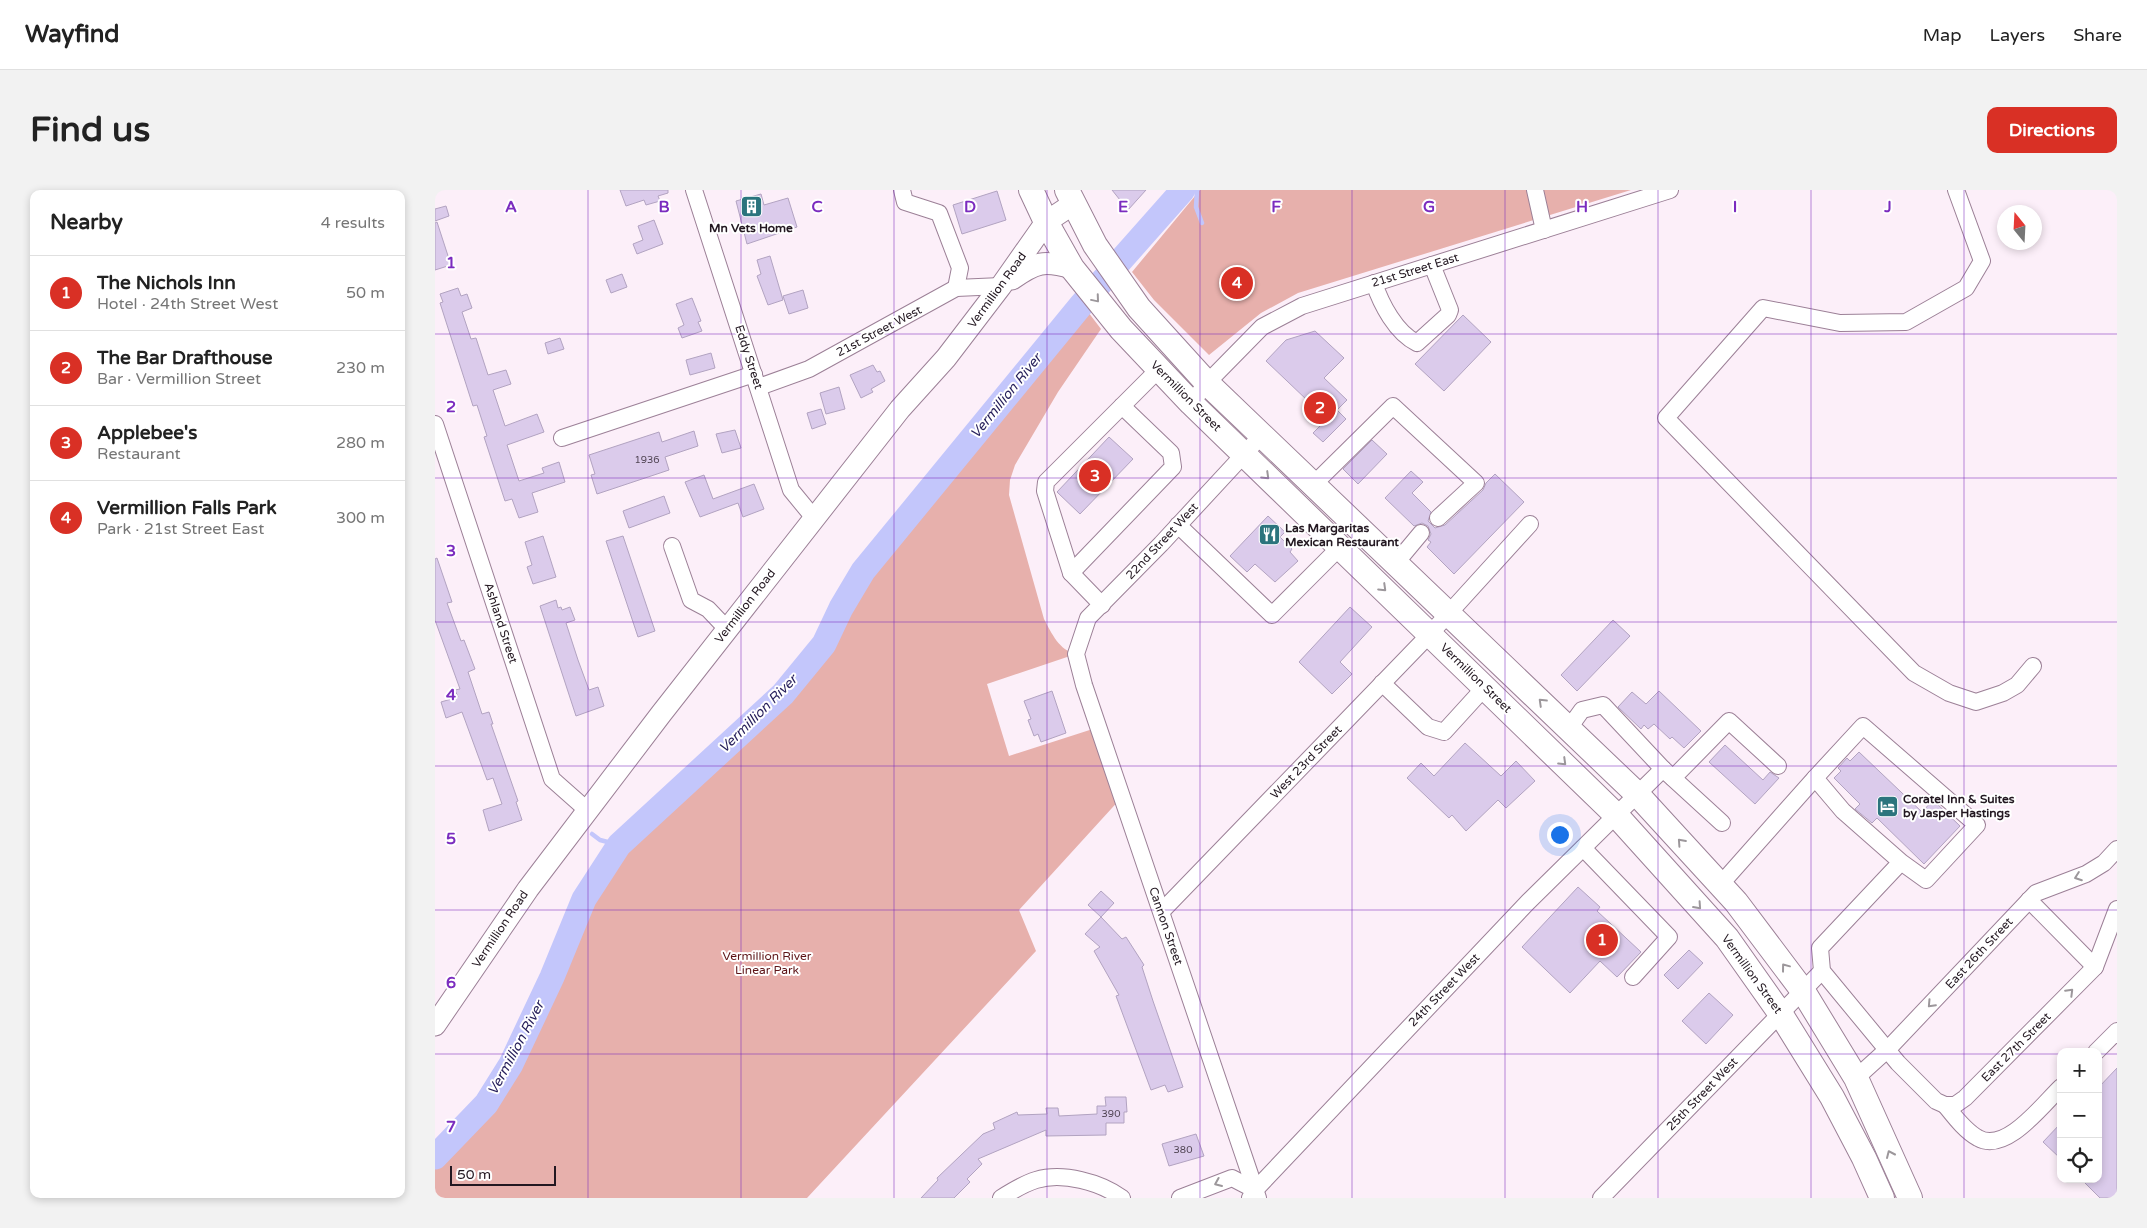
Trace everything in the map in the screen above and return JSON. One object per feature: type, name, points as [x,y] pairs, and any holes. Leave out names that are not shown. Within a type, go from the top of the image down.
[{"type":"highway","name":"Vermillion Street","points":[[1031,190],[1046,222],[1072,268],[1121,330],[1191,403],[1616,815],[1727,938],[1780,1013],[1832,1097],[1864,1158],[1882,1198]]},
{"type":"highway","name":"Vermillion Street","points":[[1070,197],[1095,245],[1139,308],[1207,383],[1637,794],[1737,902],[1803,991],[1856,1078],[1910,1198]]},
{"type":"main road","name":"Vermillion Road","points":[[435,1026],[528,889],[587,810],[900,408],[946,358],[1001,286],[1046,222],[1070,197]]},
{"type":"main road","points":[[1001,286],[1034,264],[1049,262],[1072,268]]},
{"type":"street","name":"Eddy Street","points":[[694,190],[791,490],[814,518]]},
{"type":"street","points":[[902,190],[905,202],[939,213],[960,268],[956,288]]},
{"type":"street","points":[[1535,190],[1544,230]]},
{"type":"street","name":"21st Street East","points":[[1191,403],[1207,383],[1263,327],[1302,306],[1669,190]]},
{"type":"street","points":[[1956,190],[1982,262],[1966,288],[1907,322],[1840,323],[1763,308],[1666,418],[1914,673],[1949,693],[1976,702],[2003,693],[2017,685],[2033,666]]},
{"type":"street","points":[[1374,283],[1382,306],[1408,339],[1417,343],[1448,315],[1450,310],[1432,265]]},
{"type":"street","name":"21st Street West","points":[[562,438],[756,380],[809,369],[956,288],[1001,286]]},
{"type":"street","points":[[1102,604],[1071,573],[1045,491],[1046,482],[1159,369]]},
{"type":"street","points":[[1071,573],[1173,467],[1171,453],[1123,406]]},
{"type":"street","points":[[1313,485],[1393,406],[1476,483],[1438,518]]},
{"type":"street","name":"Ashland Street","points":[[435,424],[552,779],[587,810]]},
{"type":"street","name":"22nd Street West","points":[[1076,654],[1088,618],[1261,436]]},
{"type":"street","name":"West 23rd Street","points":[[1161,911],[1430,634],[1530,524]]},
{"type":"street","points":[[1178,525],[1272,615],[1340,547]]},
{"type":"street","points":[[1396,563],[1421,533]]},
{"type":"street","points":[[672,546],[691,600],[708,609],[727,630]]},
{"type":"street","name":"Cannon Street","points":[[1076,654],[1084,686],[1161,911],[1254,1195]]},
{"type":"street","points":[[1382,684],[1428,727],[1445,732],[1485,687]]},
{"type":"street","points":[[1569,728],[1583,710],[1603,705],[1668,773],[1722,823]]},
{"type":"street","name":"24th Street West","points":[[1254,1195],[1521,909],[1637,794],[1668,773],[1729,722],[1778,766]]},
{"type":"street","points":[[1720,885],[1815,778],[1863,726],[1977,825],[1926,880],[1901,862],[1843,811],[1815,778]]},
{"type":"street","points":[[1583,848],[1669,937],[1633,977]]},
{"type":"street","name":"East 26th Street","points":[[1856,1078],[1888,1049],[2036,893],[2086,874],[2104,863],[2117,850]]},
{"type":"street","points":[[1901,862],[1820,948],[1822,971],[1899,1063],[1936,1101],[1945,1106],[1977,1138],[1997,1141],[2017,1130],[2057,1091]]},
{"type":"street","points":[[2029,900],[2095,967]]},
{"type":"street","name":"East 27th Street","points":[[1945,1106],[1955,1105],[1965,1098],[2095,967],[2117,909]]},
{"type":"street","name":"25th Street West","points":[[1601,1198],[1822,971]]},
{"type":"street","points":[[2100,1048],[2117,1031]]},
{"type":"street","points":[[1001,1198],[1016,1188],[1037,1179],[1062,1178],[1100,1186],[1123,1198]]},
{"type":"street","points":[[1180,1198],[1231,1178],[1254,1195]]},
{"type":"green space","points":[[1200,190],[1631,190],[1298,293],[1261,313],[1209,355],[1154,300],[1132,272]]},
{"type":"green space","name":"Vermillion River Linear Park","points":[[1082,304],[1101,329],[1058,392],[1015,465],[1010,480],[1009,495],[1044,619],[1053,636],[1061,645],[1076,654],[987,684],[1009,756],[1099,727],[1122,797],[1019,910],[1036,951],[807,1198],[435,1198],[435,1157],[486,1104],[511,1064],[552,977],[584,899],[619,845],[783,694],[824,644],[841,608],[863,571]]},
{"type":"building","points":[[620,190],[668,190],[668,193],[658,196],[660,201],[646,205],[644,200],[626,206]]},
{"type":"building","points":[[1112,190],[1146,190],[1128,210]]},
{"type":"building","points":[[997,191],[1006,220],[962,234],[953,205]]},
{"type":"building","points":[[761,194],[764,205],[788,198],[797,227],[747,244],[736,201]]},
{"type":"building","points":[[446,206],[449,216],[435,221],[435,209]]},
{"type":"building","points":[[654,220],[663,244],[637,254],[633,244],[643,240],[638,226]]},
{"type":"building","points":[[437,222],[451,265],[435,270],[435,223]]},
{"type":"building","points":[[770,256],[783,300],[768,305],[757,276],[761,274],[757,260]]},
{"type":"building","points":[[622,274],[627,287],[611,293],[606,280]]},
{"type":"building","points":[[458,288],[461,296],[467,294],[472,308],[462,312],[471,339],[476,338],[488,375],[506,370],[511,384],[493,390],[505,426],[537,414],[544,432],[507,445],[519,481],[544,473],[542,468],[559,462],[565,482],[532,493],[538,512],[519,518],[512,499],[505,501],[484,437],[487,436],[477,405],[473,406],[440,303],[443,302],[440,294]]},
{"type":"building","points":[[803,290],[808,308],[789,314],[783,296]]},
{"type":"building","points":[[692,298],[701,321],[698,322],[702,331],[682,338],[678,328],[684,325],[676,304]]},
{"type":"building","points":[[1463,315],[1491,342],[1444,391],[1415,364]]},
{"type":"building","points":[[1315,331],[1344,358],[1324,378],[1347,400],[1337,410],[1346,419],[1323,442],[1313,433],[1321,425],[1303,407],[1308,401],[1266,361],[1286,340]]},
{"type":"building","points":[[560,338],[564,349],[548,354],[545,343]]},
{"type":"building","points":[[711,353],[715,368],[690,375],[686,360]]},
{"type":"building","points":[[873,365],[877,372],[880,371],[885,381],[871,389],[873,392],[861,398],[850,375]]},
{"type":"building","points":[[839,387],[845,409],[826,414],[820,393]]},
{"type":"building","points":[[821,409],[826,424],[812,429],[807,413]]},
{"type":"building","points":[[735,430],[741,448],[722,453],[716,434]]},
{"type":"building","points":[[694,431],[698,446],[665,457],[669,470],[597,494],[591,475],[595,474],[589,455],[659,432],[662,442]]},
{"type":"building","points":[[1109,437],[1133,459],[1080,514],[1057,492]]},
{"type":"building","points":[[1372,440],[1387,454],[1358,484],[1343,469]]},
{"type":"building","points":[[1411,471],[1423,482],[1412,493],[1431,512],[1428,521],[1435,528],[1445,525],[1483,490],[1486,483],[1495,474],[1524,502],[1454,574],[1427,547],[1431,542],[1428,540],[1431,534],[1428,526],[1422,523],[1414,526],[1385,498]]},
{"type":"building","points":[[704,475],[713,499],[754,484],[764,509],[743,517],[738,503],[700,517],[685,482]]},
{"type":"building","points":[[664,496],[670,513],[629,528],[623,511]]},
{"type":"building","points":[[1268,516],[1285,532],[1280,537],[1292,549],[1290,552],[1298,561],[1275,582],[1255,564],[1247,572],[1230,556]]},
{"type":"building","points":[[543,536],[556,577],[533,584],[527,567],[532,565],[525,542]]},
{"type":"building","points":[[623,536],[655,631],[638,637],[606,541]]},
{"type":"building","points":[[437,558],[452,602],[447,603],[461,641],[464,640],[475,669],[468,672],[482,714],[489,712],[493,724],[491,724],[518,801],[516,802],[522,820],[489,831],[483,810],[502,804],[493,778],[487,780],[462,712],[446,718],[441,702],[458,697],[455,690],[460,689],[435,620],[435,559]]},
{"type":"building","points":[[556,600],[558,608],[561,607],[562,610],[570,607],[575,620],[566,623],[578,660],[589,690],[598,687],[604,706],[576,716],[540,606]]},
{"type":"building","points":[[1350,607],[1372,627],[1340,662],[1352,674],[1332,694],[1299,662]]},
{"type":"building","points":[[1613,620],[1630,636],[1577,691],[1561,675]]},
{"type":"building","points":[[1052,691],[1066,733],[1041,742],[1038,734],[1034,736],[1028,720],[1031,719],[1024,701]]},
{"type":"building","points":[[1659,691],[1701,731],[1684,748],[1672,737],[1670,739],[1654,724],[1648,729],[1644,725],[1641,729],[1618,707],[1632,692],[1646,704]]},
{"type":"building","points":[[1465,743],[1501,776],[1516,761],[1535,781],[1506,808],[1498,800],[1466,831],[1452,815],[1449,818],[1407,778],[1421,763],[1434,776]]},
{"type":"building","points":[[1725,745],[1763,780],[1770,772],[1779,778],[1755,804],[1709,762]]},
{"type":"building","name":"Coratel Inn & Suites by Jasper Hastings","points":[[1859,752],[1922,812],[1933,800],[1960,826],[1924,864],[1877,818],[1872,823],[1855,809],[1860,804],[1834,778],[1841,771],[1838,768],[1847,758],[1850,761]]},
{"type":"building","points":[[1578,887],[1600,907],[1597,911],[1641,952],[1617,977],[1600,961],[1570,993],[1522,947]]},
{"type":"building","points":[[1101,891],[1114,903],[1101,917],[1088,905]]},
{"type":"building","points":[[1101,917],[1122,939],[1126,937],[1144,965],[1142,967],[1183,1087],[1168,1092],[1165,1085],[1151,1090],[1116,996],[1119,995],[1094,951],[1100,947],[1085,934]]},
{"type":"building","points":[[1689,950],[1703,963],[1678,989],[1664,975]]},
{"type":"building","points":[[1709,993],[1733,1015],[1706,1044],[1682,1021]]},
{"type":"building","points":[[2117,1068],[2117,1198],[2100,1198],[2085,1183],[2102,1183],[2102,1084]]},
{"type":"building","points":[[1105,1097],[1126,1097],[1127,1112],[1124,1112],[1124,1123],[1106,1123],[1106,1135],[1046,1136],[1046,1130],[978,1159],[982,1164],[967,1179],[970,1182],[954,1198],[921,1198],[938,1180],[937,1178],[983,1134],[995,1129],[993,1123],[1017,1112],[1018,1115],[1047,1114],[1046,1108],[1058,1108],[1059,1116],[1097,1114],[1097,1106],[1106,1106]]},
{"type":"building","points":[[2057,1127],[2057,1155],[2043,1142]]},
{"type":"building","points":[[1196,1134],[1204,1156],[1169,1166],[1162,1144]]},
{"type":"waterway","name":"Vermillion River","points":[[435,1157],[486,1104],[511,1064],[552,977],[584,899],[619,845],[783,694],[824,644],[841,608],[863,571],[1082,304],[1183,190]]},
{"type":"waterway","points":[[1197,190],[1196,207],[1202,223]]},
{"type":"waterway","points":[[592,834],[600,840],[619,845]]},
{"type":"place","name":"Mn Vets Home","points":[[751,207]]},
{"type":"place","name":"Vermillion Falls Park","points":[[1237,283]]},
{"type":"place","name":"The Bar Drafthouse","points":[[1320,408]]},
{"type":"place","name":"Applebee's","points":[[1095,476]]},
{"type":"place","name":"Las Margaritas Mexican Restaurant","points":[[1269,535]]},
{"type":"place","name":"Coratel Inn & Suites by Jasper Hastings","points":[[1887,806]]},
{"type":"place","name":"The Nichols Inn","points":[[1602,940]]}]
